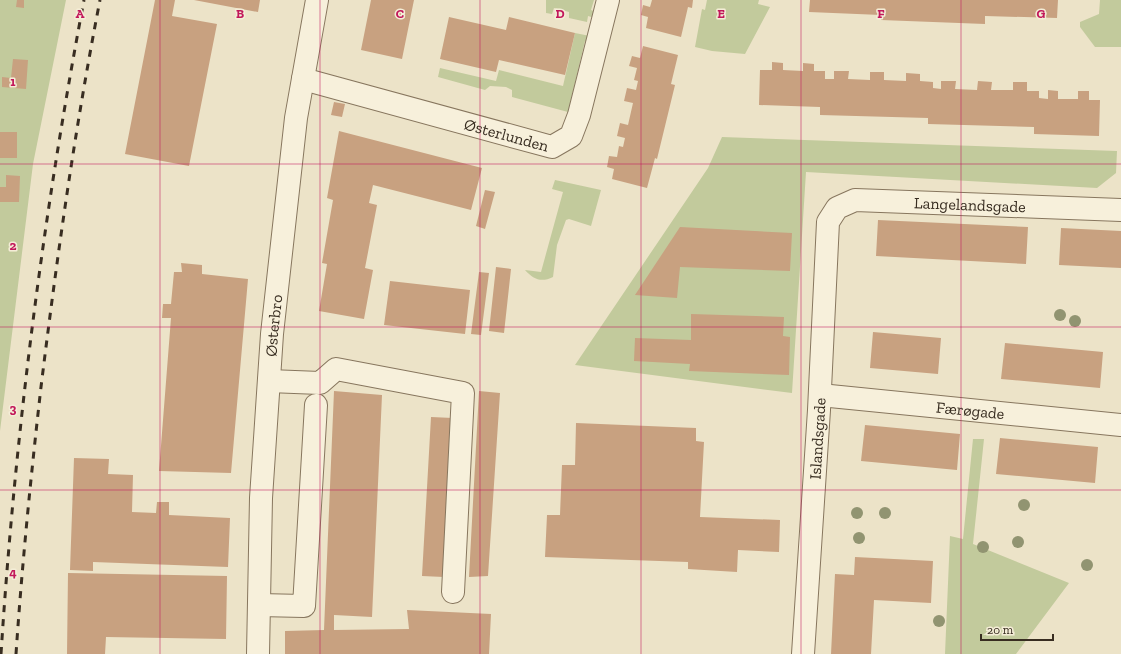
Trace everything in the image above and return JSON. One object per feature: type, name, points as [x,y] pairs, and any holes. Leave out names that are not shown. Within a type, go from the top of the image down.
[{"type":"street","name":"Østerbro","points":[[258,654],[261,498],[274,319],[296,118],[317,0]]},
{"type":"street","name":"Østerlunden","points":[[303,79],[552,147],[571,136],[579,115],[608,0]]},
{"type":"street","name":"Langelandsgade","points":[[828,222],[837,208],[855,200],[1121,210]]},
{"type":"street","name":"Islandsgade","points":[[803,654],[820,395],[828,222]]},
{"type":"street","points":[[269,381],[320,383],[336,369],[463,393],[453,592]]},
{"type":"street","name":"Færøgade","points":[[820,395],[1121,425]]},
{"type":"street","points":[[259,605],[304,606],[316,404]]},
{"type":"green space","points":[[0,0],[66,0],[33,164],[0,431]]},
{"type":"green space","points":[[546,0],[594,0],[591,10],[596,12],[595,18],[588,16],[587,22],[569,18],[569,12],[554,8],[552,14],[546,13]]},
{"type":"green space","points":[[707,0],[759,0],[758,4],[770,7],[745,54],[712,51],[695,47],[702,9],[705,10]]},
{"type":"green space","points":[[1100,0],[1121,0],[1121,47],[1095,47],[1080,27],[1080,22],[1099,14]]},
{"type":"green space","points":[[575,33],[590,36],[589,41],[585,41],[568,112],[512,97],[512,90],[506,87],[490,86],[485,90],[438,77],[440,68],[496,81],[499,70],[563,86]]},
{"type":"green space","points":[[722,137],[1117,151],[1116,173],[1097,188],[806,172],[792,393],[575,365],[708,168]]},
{"type":"green space","points":[[555,180],[601,190],[591,226],[569,219],[566,220],[557,245],[553,277],[541,280],[534,278],[525,270],[541,272],[563,192],[552,189]]},
{"type":"green space","points":[[973,439],[984,439],[973,544],[1069,583],[1016,654],[945,654],[950,536],[963,539]]},
{"type":"building","points":[[17,0],[24,0],[24,8],[16,7]]},
{"type":"building","points":[[155,0],[175,0],[172,16],[217,24],[189,166],[125,154]]},
{"type":"building","points":[[194,0],[260,0],[258,12]]},
{"type":"building","points":[[371,0],[414,0],[402,59],[361,50]]},
{"type":"building","points":[[652,0],[693,0],[692,8],[688,7],[681,37],[646,28],[648,17],[641,15],[643,5],[650,7]]},
{"type":"building","points":[[810,0],[1058,0],[1057,18],[985,16],[985,24],[881,20],[881,15],[809,12]]},
{"type":"building","points":[[449,17],[506,30],[509,17],[575,33],[565,75],[499,60],[496,72],[440,59]]},
{"type":"building","points":[[643,46],[678,55],[671,84],[675,85],[657,159],[655,158],[647,188],[612,179],[614,169],[607,167],[609,156],[617,157],[619,146],[623,147],[625,138],[617,136],[620,123],[628,125],[633,103],[624,101],[627,88],[636,90],[638,81],[634,80],[637,68],[629,66],[632,56],[640,58]]},
{"type":"building","points":[[13,59],[28,60],[26,89],[2,87],[2,77],[11,78]]},
{"type":"building","points":[[772,62],[783,63],[783,70],[803,71],[803,63],[814,64],[814,71],[825,71],[825,79],[834,79],[834,71],[849,71],[848,79],[870,80],[870,72],[884,72],[884,80],[906,81],[906,73],[920,74],[920,81],[933,82],[933,88],[941,89],[941,81],[956,81],[955,89],[977,90],[978,81],[992,82],[991,90],[1013,90],[1013,82],[1027,82],[1027,91],[1039,91],[1039,98],[1048,99],[1048,90],[1058,91],[1058,99],[1078,99],[1078,91],[1089,91],[1089,100],[1100,100],[1099,136],[1034,134],[1034,127],[928,124],[928,118],[820,115],[820,107],[759,105],[760,70],[772,70]]},
{"type":"building","points":[[334,102],[345,104],[342,117],[331,115]]},
{"type":"building","points":[[339,131],[482,168],[471,210],[373,185],[369,203],[377,205],[365,268],[373,270],[364,319],[319,311],[327,264],[322,263],[333,200],[327,198]]},
{"type":"building","points":[[0,132],[17,132],[17,158],[0,158]]},
{"type":"building","points":[[6,175],[20,176],[19,202],[0,202],[0,187],[6,187]]},
{"type":"building","points":[[485,190],[495,192],[485,229],[476,226]]},
{"type":"building","points":[[878,220],[1028,227],[1026,264],[876,256]]},
{"type":"building","points":[[680,227],[792,233],[790,271],[680,267],[677,298],[635,295]]},
{"type":"building","points":[[1061,228],[1121,231],[1121,268],[1059,265]]},
{"type":"building","points":[[181,263],[202,265],[202,274],[248,279],[231,473],[159,471],[171,318],[162,318],[163,304],[171,304],[174,272],[182,272]]},
{"type":"building","points":[[496,267],[511,269],[504,333],[489,331]]},
{"type":"building","points":[[479,272],[489,273],[481,335],[471,334]]},
{"type":"building","points":[[390,281],[470,290],[465,334],[384,325]]},
{"type":"building","points":[[691,314],[784,317],[783,336],[790,337],[789,375],[689,371],[690,364],[634,361],[635,338],[691,340]]},
{"type":"building","points":[[873,332],[941,338],[938,374],[870,368]]},
{"type":"building","points":[[1005,343],[1103,352],[1100,388],[1001,379]]},
{"type":"building","points":[[334,391],[382,395],[372,617],[334,615],[334,630],[409,629],[407,610],[491,614],[489,654],[285,654],[285,631],[324,630]]},
{"type":"building","points":[[479,391],[500,393],[488,576],[469,577]]},
{"type":"building","points":[[431,417],[453,418],[444,577],[422,576]]},
{"type":"building","points":[[576,423],[696,428],[696,441],[704,442],[700,517],[780,520],[779,552],[738,550],[737,572],[688,569],[688,562],[545,557],[547,515],[560,515],[562,465],[575,465]]},
{"type":"building","points":[[865,425],[960,434],[957,470],[861,461]]},
{"type":"building","points":[[1000,438],[1098,447],[1095,483],[996,474]]},
{"type":"building","points":[[74,458],[109,459],[108,474],[133,475],[132,512],[156,513],[157,502],[169,502],[169,515],[230,518],[228,567],[93,562],[93,571],[70,570]]},
{"type":"building","points":[[855,557],[933,561],[931,603],[874,600],[871,654],[831,654],[835,574],[854,575]]},
{"type":"building","points":[[68,573],[227,576],[226,639],[106,637],[105,654],[67,654]]},
{"type":"railway","points":[[1,654],[14,490],[32,326],[43,244],[69,81],[84,0]]},
{"type":"railway","points":[[16,654],[30,487],[47,338],[75,144],[100,0]]}]
